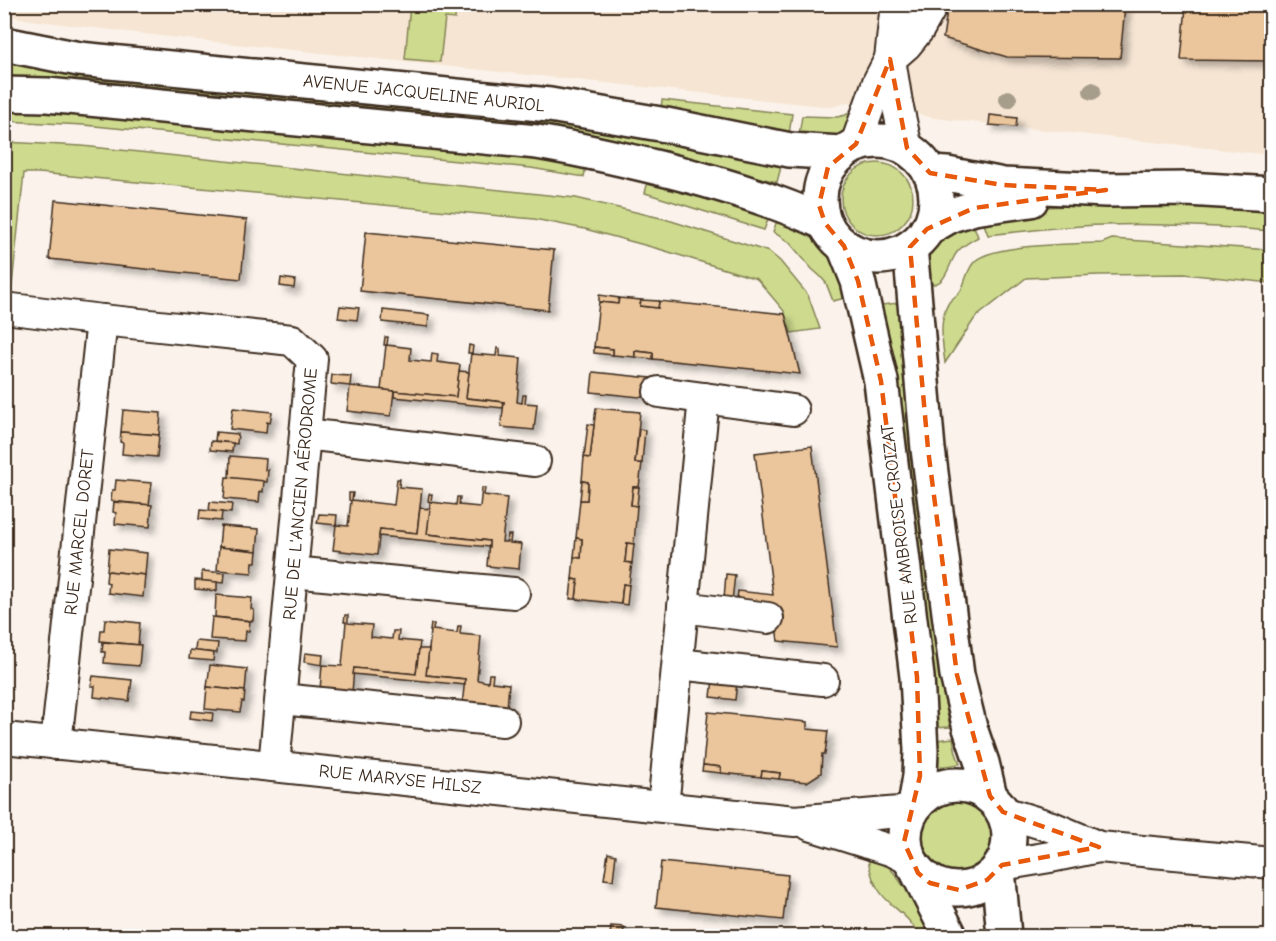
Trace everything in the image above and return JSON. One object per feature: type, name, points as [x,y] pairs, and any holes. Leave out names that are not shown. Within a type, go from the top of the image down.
[{"type":"main road","name":"AVENUE JACQUELINE AURIOL","points":[[4,44],[79,59],[550,105],[790,150],[849,148]]},
{"type":"main road","name":"AVENUE JACQUELINE AURIOL","points":[[4,93],[197,108],[537,142],[590,151],[747,192],[778,203],[834,235]]},
{"type":"main road","points":[[919,238],[933,216],[936,202],[935,187],[930,173],[920,159],[907,148],[895,142],[869,141],[849,148],[828,167],[821,185],[819,204],[834,235],[856,253],[870,256],[898,253],[919,238],[951,215],[974,208],[1106,190]]},
{"type":"main road","points":[[930,173],[1003,185],[1106,190],[1187,189],[1272,194]]},
{"type":"main road","name":"RUE AMBROISE CROIZAT","points":[[834,235],[858,281],[883,393],[917,677],[921,750],[920,776],[913,808]]},
{"type":"main road","name":"RUE AMBROISE CROIZAT","points":[[919,238],[928,449],[957,675],[970,728],[997,804]]},
{"type":"main road","points":[[913,866],[930,883],[944,888],[959,890],[974,887],[987,880],[1000,867],[1008,848],[1009,829],[997,804],[975,788],[958,784],[942,787],[927,794],[913,808],[905,826],[904,842],[913,866],[950,936]]},
{"type":"main road","points":[[1000,867],[1005,936]]},
{"type":"street","points":[[896,4],[890,59],[907,148]]},
{"type":"street","points":[[849,148],[890,59],[906,45],[933,4]]},
{"type":"street","name":"RUE DE L'ANCIEN AÉRODROME","points":[[4,308],[292,340],[312,359],[274,766]]},
{"type":"street","name":"RUE MARCEL DORET","points":[[56,744],[102,320]]},
{"type":"street","points":[[659,393],[794,410]]},
{"type":"street","points":[[663,807],[704,398]]},
{"type":"street","points":[[305,434],[535,461]]},
{"type":"street","points":[[292,572],[514,593]]},
{"type":"street","points":[[683,607],[768,618]]},
{"type":"street","points":[[678,664],[823,680]]},
{"type":"street","points":[[281,699],[503,722]]},
{"type":"street","name":"RUE MARYSE HILSZ","points":[[4,738],[795,821],[892,851],[913,866]]},
{"type":"street","points":[[997,804],[1099,847]]},
{"type":"street","name":"RUE MARYSE HILSZ","points":[[795,821],[913,808]]},
{"type":"street","points":[[1000,867],[1099,847],[1272,863]]},
{"type":"highlighted area","points":[[890,59],[907,148],[930,173],[1003,185],[1106,190],[974,208],[927,229],[910,247],[928,449],[957,675],[990,796],[1003,812],[1099,847],[1002,865],[987,880],[959,890],[930,883],[918,873],[904,842],[920,776],[917,677],[881,381],[858,281],[844,246],[825,223],[819,205],[828,167],[856,144]]},
{"type":"shaded area","points":[[5,4],[1271,5],[1271,155],[934,118],[849,102],[832,107],[168,37],[5,15]]},
{"type":"green space","points":[[410,5],[456,5],[455,19],[445,18],[440,62],[405,59]]},
{"type":"green space","points":[[4,61],[75,75],[540,120],[731,155],[781,167],[777,182],[600,136],[539,124],[75,79],[10,78],[5,77]]},
{"type":"green space","points":[[5,100],[588,156],[584,177],[531,168],[84,125],[5,121]]},
{"type":"green space","points":[[662,100],[792,114],[788,141],[660,118]]},
{"type":"green space","points":[[854,107],[847,132],[836,138],[798,142],[802,116],[837,117],[846,115]]},
{"type":"green space","points":[[4,142],[82,146],[576,198],[665,219],[769,252],[780,261],[808,295],[820,329],[791,333],[784,311],[757,279],[585,229],[534,219],[39,173],[24,173],[12,285],[5,284]]},
{"type":"green space","points":[[877,163],[897,169],[907,179],[913,199],[907,219],[897,229],[877,235],[857,229],[847,219],[841,199],[847,179],[857,169]]},
{"type":"green space","points":[[651,169],[772,209],[764,230],[645,193]]},
{"type":"green space","points":[[1144,203],[1208,205],[1271,211],[1271,231],[1187,225],[1123,224],[1074,226],[988,235],[981,216],[1044,207]]},
{"type":"green space","points":[[780,212],[810,229],[823,248],[834,258],[853,296],[833,301],[826,283],[820,276],[789,242],[773,232]]},
{"type":"green space","points":[[971,218],[978,237],[958,251],[940,281],[929,284],[927,267],[932,250],[943,237]]},
{"type":"green space","points":[[1112,239],[1271,250],[1271,283],[1184,274],[1026,278],[975,318],[945,363],[942,333],[945,311],[949,302],[961,290],[975,261],[985,255],[1016,248],[1102,243]]},
{"type":"green space","points":[[898,303],[903,372],[939,673],[950,727],[934,728],[934,674],[895,374],[884,325],[882,305]]},
{"type":"green space","points":[[953,738],[960,764],[938,767],[937,740]]},
{"type":"green space","points":[[957,802],[971,805],[983,812],[990,824],[993,838],[990,852],[983,864],[971,871],[957,874],[943,871],[931,864],[924,852],[921,838],[924,824],[931,812],[943,805]]},
{"type":"green space","points":[[868,858],[885,863],[904,887],[924,905],[942,936],[919,936],[909,921],[880,892],[872,876]]},
{"type":"building","points":[[948,4],[1119,4],[1125,7],[1120,58],[1007,57],[943,38]]},
{"type":"building","points":[[1186,7],[1272,8],[1272,61],[1181,60]]},
{"type":"building","points":[[990,115],[1017,118],[1016,127],[989,125]]},
{"type":"building","points":[[55,200],[247,220],[241,279],[49,259]]},
{"type":"building","points":[[366,232],[554,250],[548,310],[360,291]]},
{"type":"building","points":[[281,278],[295,280],[294,288],[280,286]]},
{"type":"building","points":[[599,295],[619,298],[618,304],[599,302]]},
{"type":"building","points":[[619,298],[641,300],[640,306],[658,308],[659,301],[785,314],[800,374],[653,359],[653,353],[635,351],[635,357],[613,355],[613,349],[594,347],[599,302],[618,304]]},
{"type":"building","points":[[641,300],[659,301],[658,308],[640,306]]},
{"type":"building","points":[[340,306],[359,308],[357,320],[338,318]]},
{"type":"building","points":[[383,310],[429,315],[428,327],[382,322]]},
{"type":"building","points":[[385,337],[388,337],[387,345],[411,348],[410,360],[431,362],[432,353],[438,354],[437,362],[460,365],[456,397],[381,390]]},
{"type":"building","points":[[469,345],[473,346],[472,354],[496,356],[497,348],[500,349],[500,356],[521,358],[517,402],[522,403],[523,395],[526,395],[525,403],[537,404],[534,430],[501,427],[504,402],[466,398],[471,353],[468,353]]},
{"type":"building","points":[[594,347],[613,349],[613,355],[594,353]]},
{"type":"building","points":[[635,351],[653,353],[653,359],[635,357]]},
{"type":"building","points":[[459,371],[469,372],[466,398],[504,402],[503,408],[394,397],[394,391],[456,397]]},
{"type":"building","points":[[593,372],[651,378],[649,398],[591,392]]},
{"type":"building","points":[[332,375],[351,376],[350,386],[331,384]]},
{"type":"building","points":[[350,386],[394,391],[391,416],[347,411]]},
{"type":"building","points":[[233,408],[272,412],[270,423],[267,422],[266,433],[230,429]]},
{"type":"building","points":[[596,408],[640,412],[635,463],[642,463],[639,487],[633,487],[631,505],[637,506],[634,544],[627,543],[625,562],[632,563],[629,585],[623,584],[621,604],[576,599],[578,580],[572,579],[574,557],[581,558],[582,539],[576,538],[580,500],[587,500],[588,482],[582,481],[584,457],[590,458]]},
{"type":"building","points":[[123,410],[161,413],[159,435],[121,432]]},
{"type":"building","points":[[588,424],[594,425],[590,458],[584,457]]},
{"type":"building","points":[[639,429],[645,430],[642,463],[635,463]]},
{"type":"building","points":[[121,432],[159,435],[157,457],[122,454]]},
{"type":"building","points":[[216,432],[238,434],[237,444],[215,441]]},
{"type":"building","points":[[211,441],[233,443],[232,452],[210,450]]},
{"type":"building","points":[[812,446],[837,647],[778,641],[774,609],[736,605],[738,591],[773,595],[755,453]]},
{"type":"building","points":[[230,456],[266,459],[267,482],[229,478]]},
{"type":"building","points":[[226,477],[264,481],[259,502],[224,499]]},
{"type":"building","points":[[397,479],[400,479],[399,487],[422,489],[417,533],[380,529],[377,555],[333,550],[336,525],[348,526],[351,501],[349,493],[353,493],[352,500],[394,505]]},
{"type":"building","points":[[116,480],[152,483],[149,505],[111,501]]},
{"type":"building","points":[[582,481],[588,482],[587,500],[580,500]]},
{"type":"building","points":[[633,487],[639,487],[637,506],[631,505]]},
{"type":"building","points":[[482,488],[485,488],[484,495],[507,498],[502,542],[507,542],[508,535],[511,535],[510,543],[521,544],[519,569],[487,566],[489,541],[427,534],[429,494],[432,494],[431,502],[456,505],[457,497],[460,497],[459,505],[480,507]]},
{"type":"building","points":[[114,502],[152,505],[150,527],[115,524]]},
{"type":"building","points":[[210,502],[232,504],[231,513],[209,511]]},
{"type":"building","points":[[420,508],[430,509],[427,534],[489,541],[489,547],[379,536],[380,529],[417,533]]},
{"type":"building","points":[[200,510],[222,512],[221,521],[199,519]]},
{"type":"building","points":[[319,514],[337,515],[336,525],[317,523]]},
{"type":"building","points":[[221,526],[259,529],[257,551],[219,547]]},
{"type":"building","points":[[576,538],[582,539],[581,558],[574,557]]},
{"type":"building","points":[[627,543],[634,544],[632,563],[625,562]]},
{"type":"building","points":[[219,547],[257,551],[252,573],[217,570]]},
{"type":"building","points":[[109,549],[147,553],[145,575],[107,571]]},
{"type":"building","points":[[107,571],[145,575],[143,597],[108,593]]},
{"type":"building","points":[[202,571],[225,573],[224,583],[202,581]]},
{"type":"building","points":[[726,574],[735,575],[732,601],[724,599]]},
{"type":"building","points":[[572,579],[578,580],[576,599],[570,599]]},
{"type":"building","points":[[195,580],[217,582],[217,591],[195,589]]},
{"type":"building","points":[[623,584],[629,585],[627,605],[621,604]]},
{"type":"building","points":[[216,595],[252,598],[253,621],[215,617]]},
{"type":"building","points":[[345,615],[348,615],[348,623],[372,625],[371,637],[392,639],[393,631],[399,631],[398,640],[420,642],[416,674],[354,668],[352,693],[320,690],[322,665],[342,666]]},
{"type":"building","points":[[212,617],[250,621],[245,641],[210,639]]},
{"type":"building","points":[[105,619],[140,623],[138,645],[100,641]]},
{"type":"building","points":[[431,624],[434,624],[433,630],[457,633],[458,626],[461,626],[460,634],[481,636],[477,680],[488,682],[489,674],[493,674],[492,682],[509,684],[507,709],[462,705],[465,679],[426,675]]},
{"type":"building","points":[[196,641],[218,643],[217,653],[195,651]]},
{"type":"building","points":[[103,642],[141,645],[139,666],[104,663]]},
{"type":"building","points":[[419,649],[429,649],[426,675],[465,679],[465,685],[353,674],[354,668],[416,674]]},
{"type":"building","points":[[190,650],[214,653],[213,661],[189,659]]},
{"type":"building","points":[[305,653],[323,655],[322,665],[304,662]]},
{"type":"building","points":[[210,665],[247,669],[245,691],[207,687]]},
{"type":"building","points":[[93,676],[132,680],[129,701],[94,697],[95,686],[91,686]]},
{"type":"building","points":[[713,679],[737,682],[735,700],[711,697]]},
{"type":"building","points":[[207,687],[245,691],[240,712],[205,709]]},
{"type":"building","points":[[191,711],[213,713],[212,721],[190,718]]},
{"type":"building","points":[[708,712],[807,722],[807,729],[828,731],[825,754],[822,754],[821,773],[807,782],[779,779],[780,773],[762,771],[761,777],[721,773],[721,767],[703,765]]},
{"type":"building","points":[[703,765],[721,767],[721,773],[702,771]]},
{"type":"building","points":[[762,771],[780,773],[779,779],[761,777]]},
{"type":"building","points":[[608,853],[616,855],[613,880],[604,879]]},
{"type":"building","points":[[661,862],[788,875],[783,920],[656,907]]},
{"type":"building","points":[[611,926],[624,927],[623,936],[610,936]]}]
